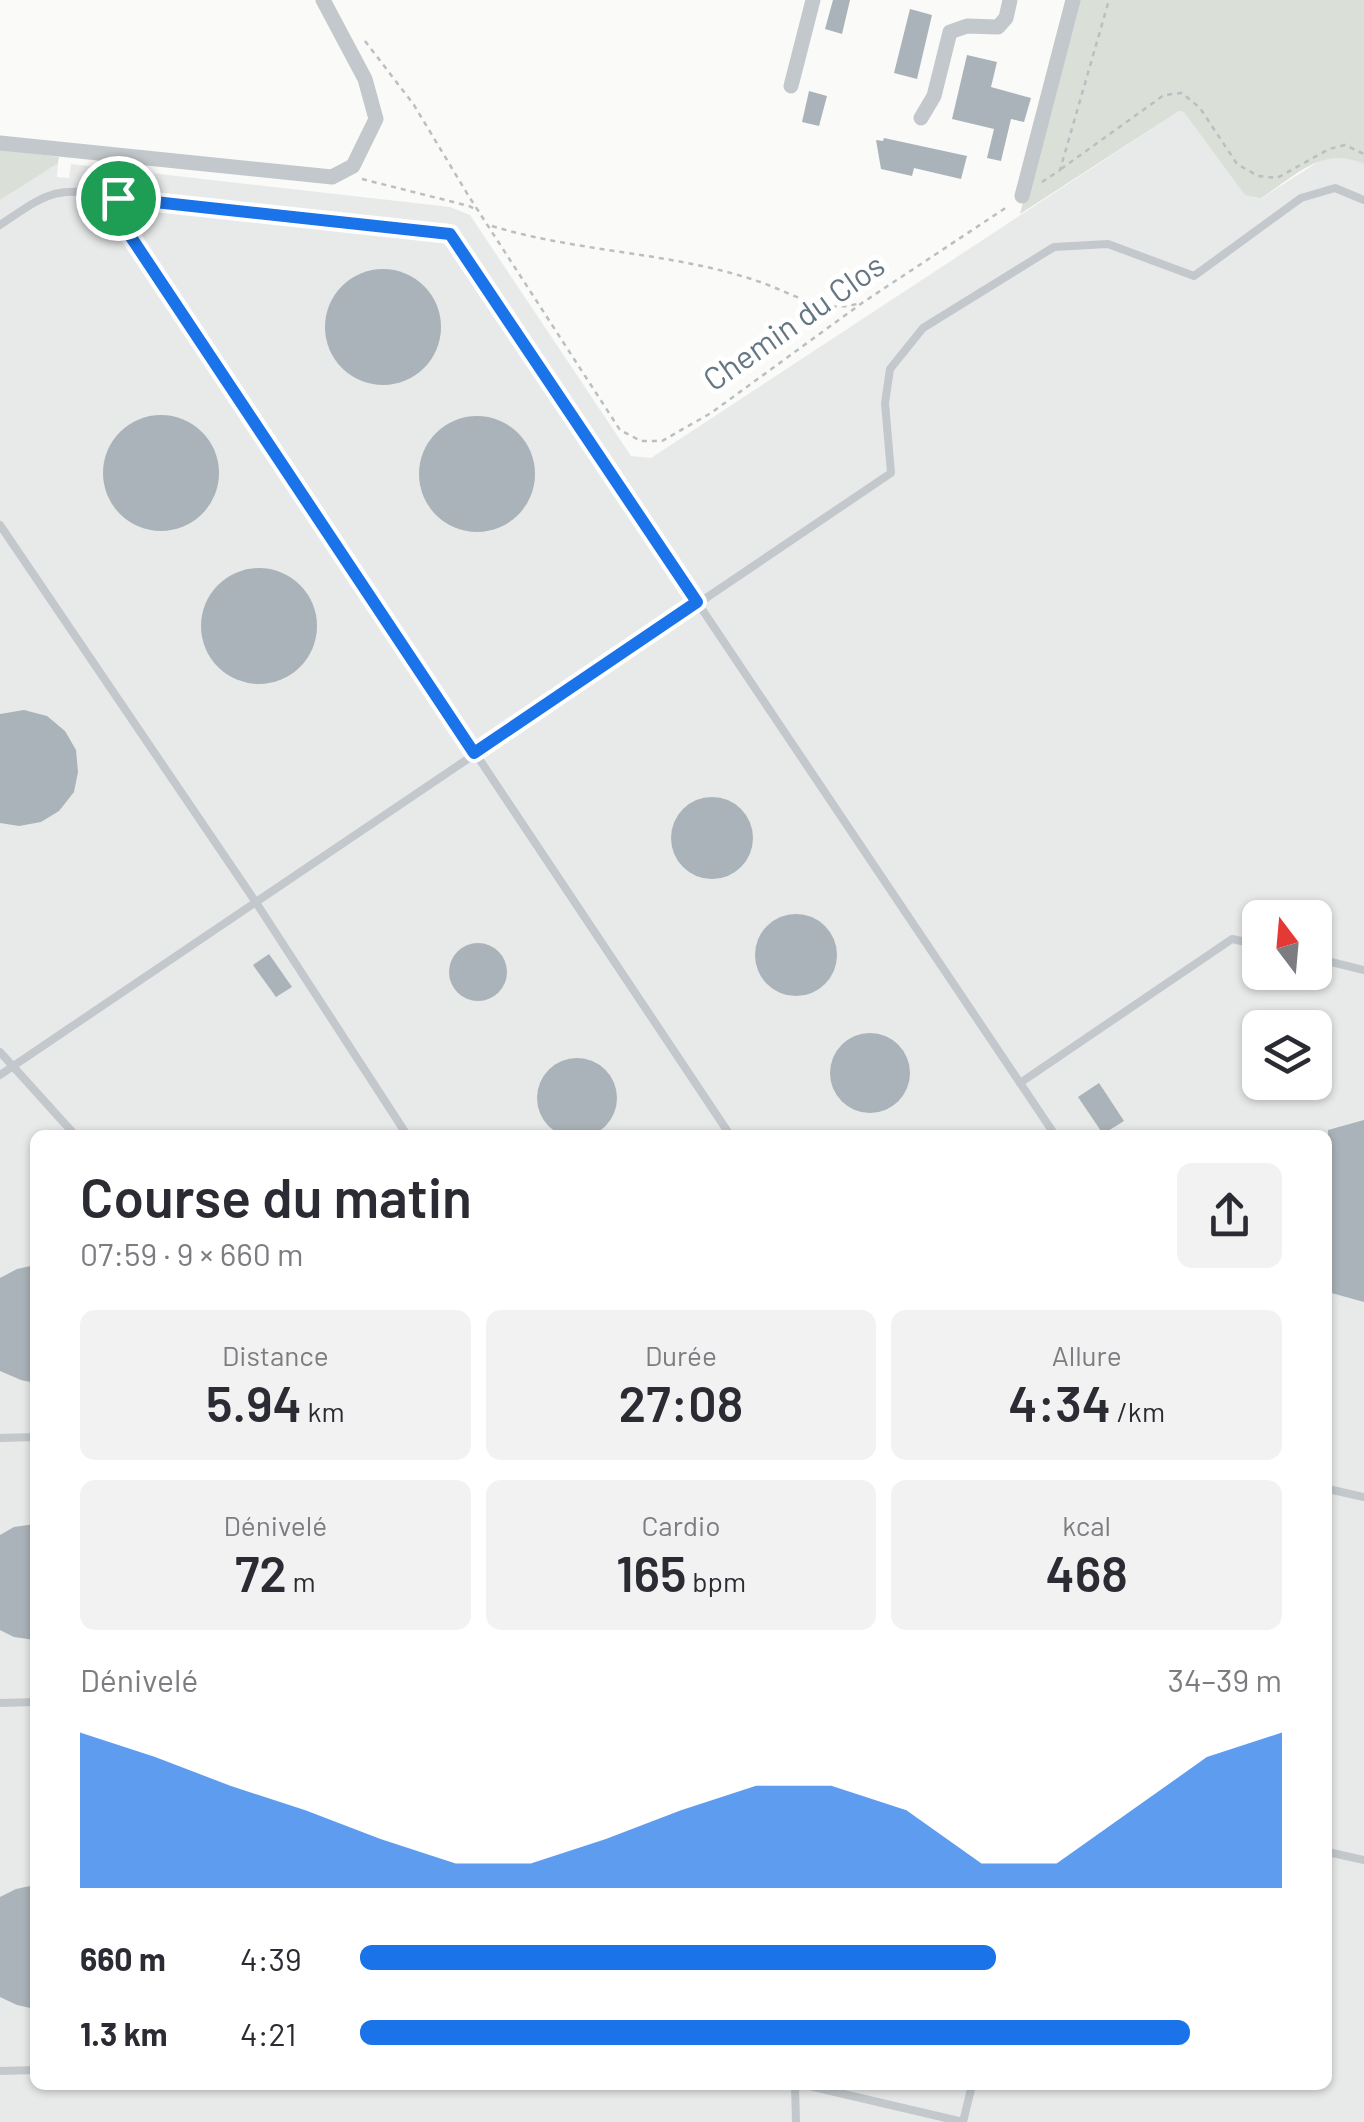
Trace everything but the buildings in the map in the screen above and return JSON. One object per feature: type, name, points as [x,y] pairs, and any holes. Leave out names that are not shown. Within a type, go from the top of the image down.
[{"type":"street","points":[[0,143],[332,177],[353,166],[376,118],[365,79],[323,0]]},
{"type":"street","points":[[792,86],[813,0]]},
{"type":"street","points":[[921,118],[934,96],[950,32],[968,26],[998,27],[1006,18],[1010,0]]},
{"type":"street","points":[[1022,196],[1073,0]]},
{"type":"lane","points":[[0,1075],[891,473],[885,403],[890,368],[923,328],[1054,247],[1108,244],[1194,276],[1300,198],[1336,188],[1364,200]]},
{"type":"lane","points":[[0,226],[44,196],[73,189],[118,198],[450,234],[1052,1130]]},
{"type":"lane","points":[[118,198],[119,219],[727,1130]]},
{"type":"lane","points":[[0,526],[255,901],[404,1130]]},
{"type":"lane","points":[[1020,1082],[1232,938],[1242,940]]},
{"type":"lane","points":[[1332,962],[1364,970]]},
{"type":"lane","points":[[0,1052],[70,1130]]},
{"type":"lane","points":[[0,1438],[30,1438]]},
{"type":"lane","points":[[1332,1490],[1364,1497]]},
{"type":"lane","points":[[0,1703],[30,1702]]},
{"type":"lane","points":[[1332,1853],[1364,1860]]},
{"type":"lane","points":[[0,2071],[30,2070]]},
{"type":"lane","points":[[795,2090],[796,2122]]},
{"type":"lane","points":[[827,2090],[963,2122],[971,2090]]},
{"type":"path","points":[[1060,170],[1109,0]]},
{"type":"path","name":"Chemin du Clos","points":[[356,34],[370,46],[414,106],[620,430],[640,441],[662,441],[711,412],[862,302],[966,237],[1164,95],[1182,92],[1200,108],[1237,164],[1258,176],[1277,178],[1330,148],[1345,145],[1364,154]]},
{"type":"path","points":[[342,172],[480,212]]},
{"type":"path","points":[[490,226],[760,282],[813,304],[840,308],[862,302]]},
{"type":"shaded area","points":[[1075,0],[1364,0],[1364,164],[1335,158],[1322,161],[1261,198],[1245,195],[1184,112],[1179,111],[1020,214]]},
{"type":"shaded area","points":[[1179,111],[1262,198],[1324,158],[1345,155],[1364,164],[1364,2122],[0,2122],[0,200],[58,163],[57,177],[69,178],[71,164],[450,207],[470,215],[631,456],[651,458]]},
{"type":"shaded area","points":[[0,149],[59,157],[58,163],[0,200]]},
{"type":"route","points":[[118,198],[450,234],[697,602],[474,753],[119,219],[118,198]]}]
